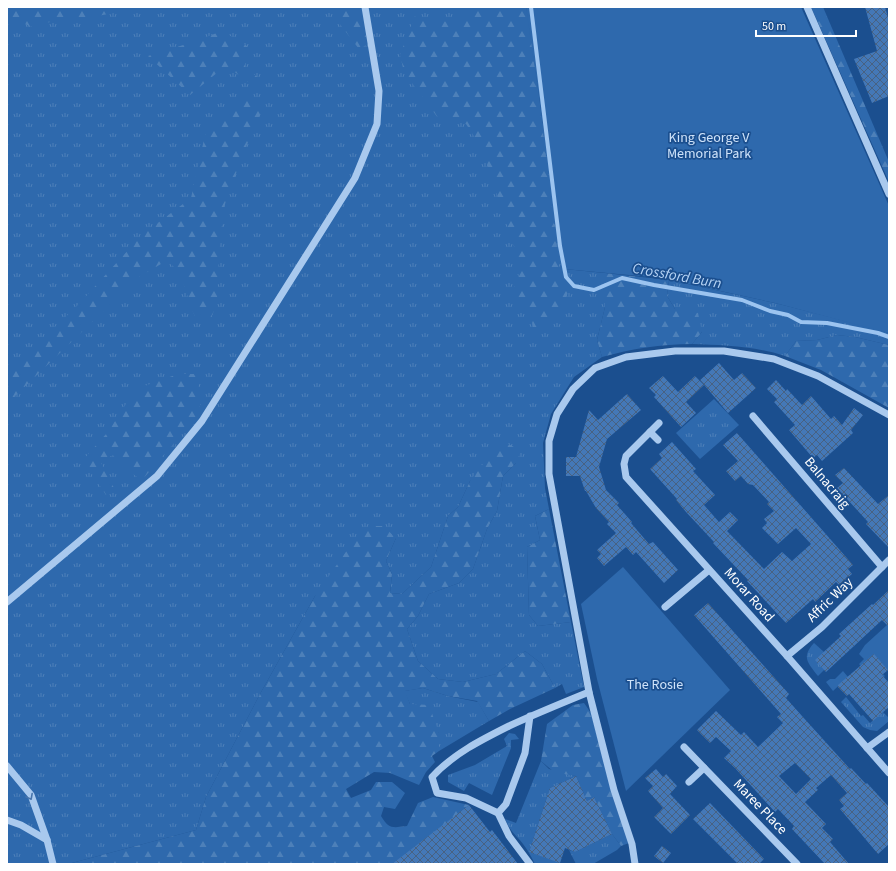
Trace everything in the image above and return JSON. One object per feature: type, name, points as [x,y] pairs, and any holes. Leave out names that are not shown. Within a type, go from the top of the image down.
[{"type":"street","points":[[7,602],[157,476],[198,427],[355,178],[377,124],[379,91],[365,7]]},
{"type":"street","points":[[807,7],[889,194]]},
{"type":"street","points":[[635,864],[632,844],[614,790],[589,692],[549,474],[549,441],[557,414],[573,389],[595,368],[626,357],[675,351],[724,351],[774,359],[818,376],[889,415]]},
{"type":"street","name":"Balnacraig","points":[[753,416],[882,567]]},
{"type":"street","name":"Morar Road","points":[[659,423],[626,456],[624,464],[626,477],[787,656],[889,773]]},
{"type":"street","points":[[650,432],[658,440]]},
{"type":"street","name":"Affric Way","points":[[787,656],[822,627],[889,560]]},
{"type":"street","points":[[665,607],[709,570]]},
{"type":"street","points":[[530,864],[509,836],[498,813],[466,798],[437,792],[432,777],[444,764],[479,741],[530,716],[589,692]]},
{"type":"street","points":[[498,813],[506,804],[526,753],[530,716]]},
{"type":"street","points":[[867,748],[889,732]]},
{"type":"street","name":"Maree Place","points":[[684,747],[797,864]]},
{"type":"street","points":[[7,766],[31,795],[47,840],[53,864]]},
{"type":"street","points":[[689,782],[704,768]]},
{"type":"street","points":[[7,820],[21,825],[47,840]]},
{"type":"green space","points":[[7,7],[526,7],[564,269],[605,273],[605,307],[597,340],[602,357],[574,377],[551,414],[543,443],[545,488],[549,509],[535,516],[540,540],[527,547],[529,615],[538,626],[571,622],[584,687],[566,694],[562,684],[555,688],[542,664],[525,651],[496,674],[463,682],[438,679],[418,661],[407,629],[418,616],[429,594],[459,583],[473,569],[487,529],[497,511],[503,476],[516,463],[470,481],[458,507],[448,516],[431,567],[402,594],[390,593],[392,574],[386,561],[396,538],[315,596],[260,694],[206,797],[196,830],[68,864],[7,864]]},
{"type":"green space","points":[[7,7],[145,7],[87,18],[58,20],[30,27],[16,17],[7,18]]},
{"type":"green space","points":[[341,7],[363,7],[366,29],[366,45],[359,49],[336,19]]},
{"type":"green space","points":[[467,7],[526,7],[530,25],[561,282],[570,289],[558,312],[534,333],[531,316],[515,295],[514,286],[518,279],[520,265],[482,148],[466,124],[438,118],[404,72],[400,55],[415,16],[454,23],[464,20]]},
{"type":"green space","name":"King George V Memorial Park","points":[[526,7],[801,7],[889,206],[889,333],[775,303],[661,278],[564,269]]},
{"type":"green space","points":[[811,7],[823,7],[889,162],[889,182]]},
{"type":"green space","points":[[222,31],[247,46],[245,67],[261,80],[256,88],[232,70],[218,72],[190,95],[148,56],[196,41]]},
{"type":"green space","points":[[246,94],[263,107],[243,154],[225,204],[219,254],[217,303],[209,323],[202,314],[195,316],[181,278],[172,265],[166,261],[139,277],[13,398],[7,407],[7,373],[77,306],[143,234],[191,198],[205,135]]},
{"type":"green space","points":[[605,273],[669,280],[667,296],[675,309],[698,313],[702,332],[692,344],[646,348],[602,357],[597,340],[605,307]]},
{"type":"green space","points":[[669,280],[775,303],[877,329],[889,333],[889,345],[855,337],[837,335],[817,340],[796,341],[785,356],[751,348],[692,344],[702,332],[675,309],[667,296]]},
{"type":"green space","points":[[837,335],[855,337],[889,345],[889,408],[821,370],[785,356],[796,341],[817,340]]},
{"type":"green space","points":[[178,374],[196,374],[200,393],[200,413],[142,480],[123,468],[113,455],[100,461],[115,490],[106,495],[83,460],[107,433],[136,389]]},
{"type":"green space","points":[[714,399],[739,425],[700,459],[676,433]]},
{"type":"green space","points":[[505,442],[521,451],[516,463],[503,476],[497,511],[487,529],[473,569],[459,583],[429,594],[418,616],[407,629],[418,661],[438,679],[463,682],[496,674],[525,651],[542,664],[555,688],[510,709],[489,721],[477,701],[448,696],[423,688],[405,691],[410,704],[429,705],[439,733],[439,751],[432,756],[435,762],[426,772],[419,785],[390,773],[374,772],[346,789],[351,798],[371,790],[376,782],[392,782],[405,793],[395,809],[384,807],[381,816],[391,827],[407,826],[418,803],[433,797],[469,805],[395,864],[68,864],[196,830],[206,797],[260,694],[315,596],[345,553],[370,526],[383,526],[396,538],[386,561],[392,574],[390,593],[402,594],[431,567],[448,516],[458,507],[470,481],[483,464]]},
{"type":"green space","points":[[549,509],[571,622],[538,626],[529,615],[527,547],[540,540],[535,516]]},
{"type":"green space","name":"The Rosie","points":[[623,567],[730,690],[626,791],[597,679],[581,604]]},
{"type":"green space","points":[[887,625],[889,627],[889,671],[878,660],[873,664],[885,676],[873,687],[865,671],[859,664],[864,659],[859,654],[865,645]]},
{"type":"green space","points":[[814,643],[824,652],[824,670],[818,676],[807,660],[808,652]]},
{"type":"green space","points":[[843,671],[848,677],[833,691],[826,682],[830,679],[835,679]]},
{"type":"green space","points":[[423,688],[448,696],[478,702],[489,721],[439,751],[439,733],[410,704],[404,691]]},
{"type":"green space","points":[[846,697],[861,716],[863,715],[870,723],[883,712],[889,718],[889,721],[877,731],[863,727],[841,702]]},
{"type":"green space","points":[[584,703],[591,713],[614,801],[629,843],[621,846],[612,834],[594,797],[587,801],[576,776],[554,772],[541,761],[547,724],[573,705]]},
{"type":"green space","points":[[509,733],[515,734],[519,739],[511,740],[511,748],[492,795],[469,783],[464,791],[448,782],[448,775],[475,765],[507,746],[504,739]]},
{"type":"green space","points":[[541,761],[549,769],[576,776],[550,788],[529,852],[559,862],[558,864],[535,864],[522,843],[510,829],[505,819],[516,823]]},
{"type":"green space","points":[[612,834],[621,846],[617,850],[593,864],[576,864],[569,850],[575,852]]},
{"type":"building","points":[[865,7],[885,7],[889,21],[889,96],[872,103],[854,59],[877,51]]},
{"type":"building","points":[[719,363],[734,380],[742,373],[756,388],[728,413],[700,380]]},
{"type":"building","points":[[663,376],[678,392],[695,376],[704,385],[686,402],[696,413],[681,427],[654,397],[656,395],[649,388]]},
{"type":"building","points":[[776,380],[802,405],[811,396],[831,419],[834,416],[842,425],[854,408],[863,415],[851,430],[853,433],[822,461],[817,455],[813,458],[789,430],[795,425],[774,402],[777,399],[767,389]]},
{"type":"building","points":[[627,394],[641,410],[607,439],[599,467],[606,490],[619,503],[617,505],[649,544],[653,542],[678,570],[664,583],[636,552],[633,555],[626,547],[604,566],[597,558],[601,554],[597,550],[616,533],[607,524],[609,522],[596,508],[585,491],[580,476],[566,476],[566,457],[576,457],[589,410],[598,420]]},
{"type":"building","points":[[737,433],[853,565],[848,569],[852,574],[839,585],[836,582],[815,602],[813,599],[786,623],[713,543],[714,542],[686,512],[676,500],[677,499],[650,469],[662,458],[659,454],[672,442],[696,469],[693,471],[715,495],[704,505],[719,522],[730,512],[738,520],[727,531],[764,569],[782,552],[792,561],[811,544],[796,528],[778,544],[762,528],[767,523],[764,519],[774,511],[767,504],[769,502],[753,485],[748,484],[741,476],[735,481],[726,471],[738,461],[723,445]]},
{"type":"building","points":[[844,468],[878,504],[889,495],[889,548],[866,524],[868,522],[837,488],[843,483],[835,475]]},
{"type":"building","points":[[889,590],[889,627],[882,620],[826,672],[815,660],[841,636],[839,634]]},
{"type":"building","points":[[708,603],[789,694],[786,698],[850,769],[851,768],[866,784],[867,783],[889,807],[889,844],[878,854],[840,809],[844,806],[839,800],[847,793],[831,775],[816,788],[818,790],[805,802],[826,824],[822,828],[833,839],[830,842],[849,864],[825,864],[792,829],[794,826],[778,809],[775,812],[724,758],[731,751],[716,737],[710,743],[697,730],[716,711],[741,735],[744,732],[758,747],[783,723],[777,717],[781,714],[694,615]],"holes":[[[795,763],[811,779],[796,794],[779,776]]]},
{"type":"building","points":[[874,654],[888,670],[882,675],[889,683],[889,707],[873,721],[849,694],[847,696],[838,687],[838,685]]},
{"type":"building","points":[[656,769],[663,777],[666,774],[677,786],[670,794],[690,815],[671,834],[654,817],[663,808],[648,791],[653,786],[645,778]]},
{"type":"building","points":[[576,776],[587,801],[594,797],[612,834],[575,852],[565,848],[560,863],[529,852],[550,788]]},
{"type":"building","points":[[710,803],[764,859],[759,864],[738,864],[693,819]]},
{"type":"building","points":[[469,805],[490,832],[492,830],[518,864],[392,864]]},
{"type":"building","points":[[662,846],[671,853],[663,863],[654,856]]},
{"type":"waterway","name":"Crossford Burn","points":[[531,7],[560,246],[566,277],[574,286],[594,290],[622,278],[742,300],[770,311],[788,315],[801,322],[827,323],[878,333],[889,337]]}]
